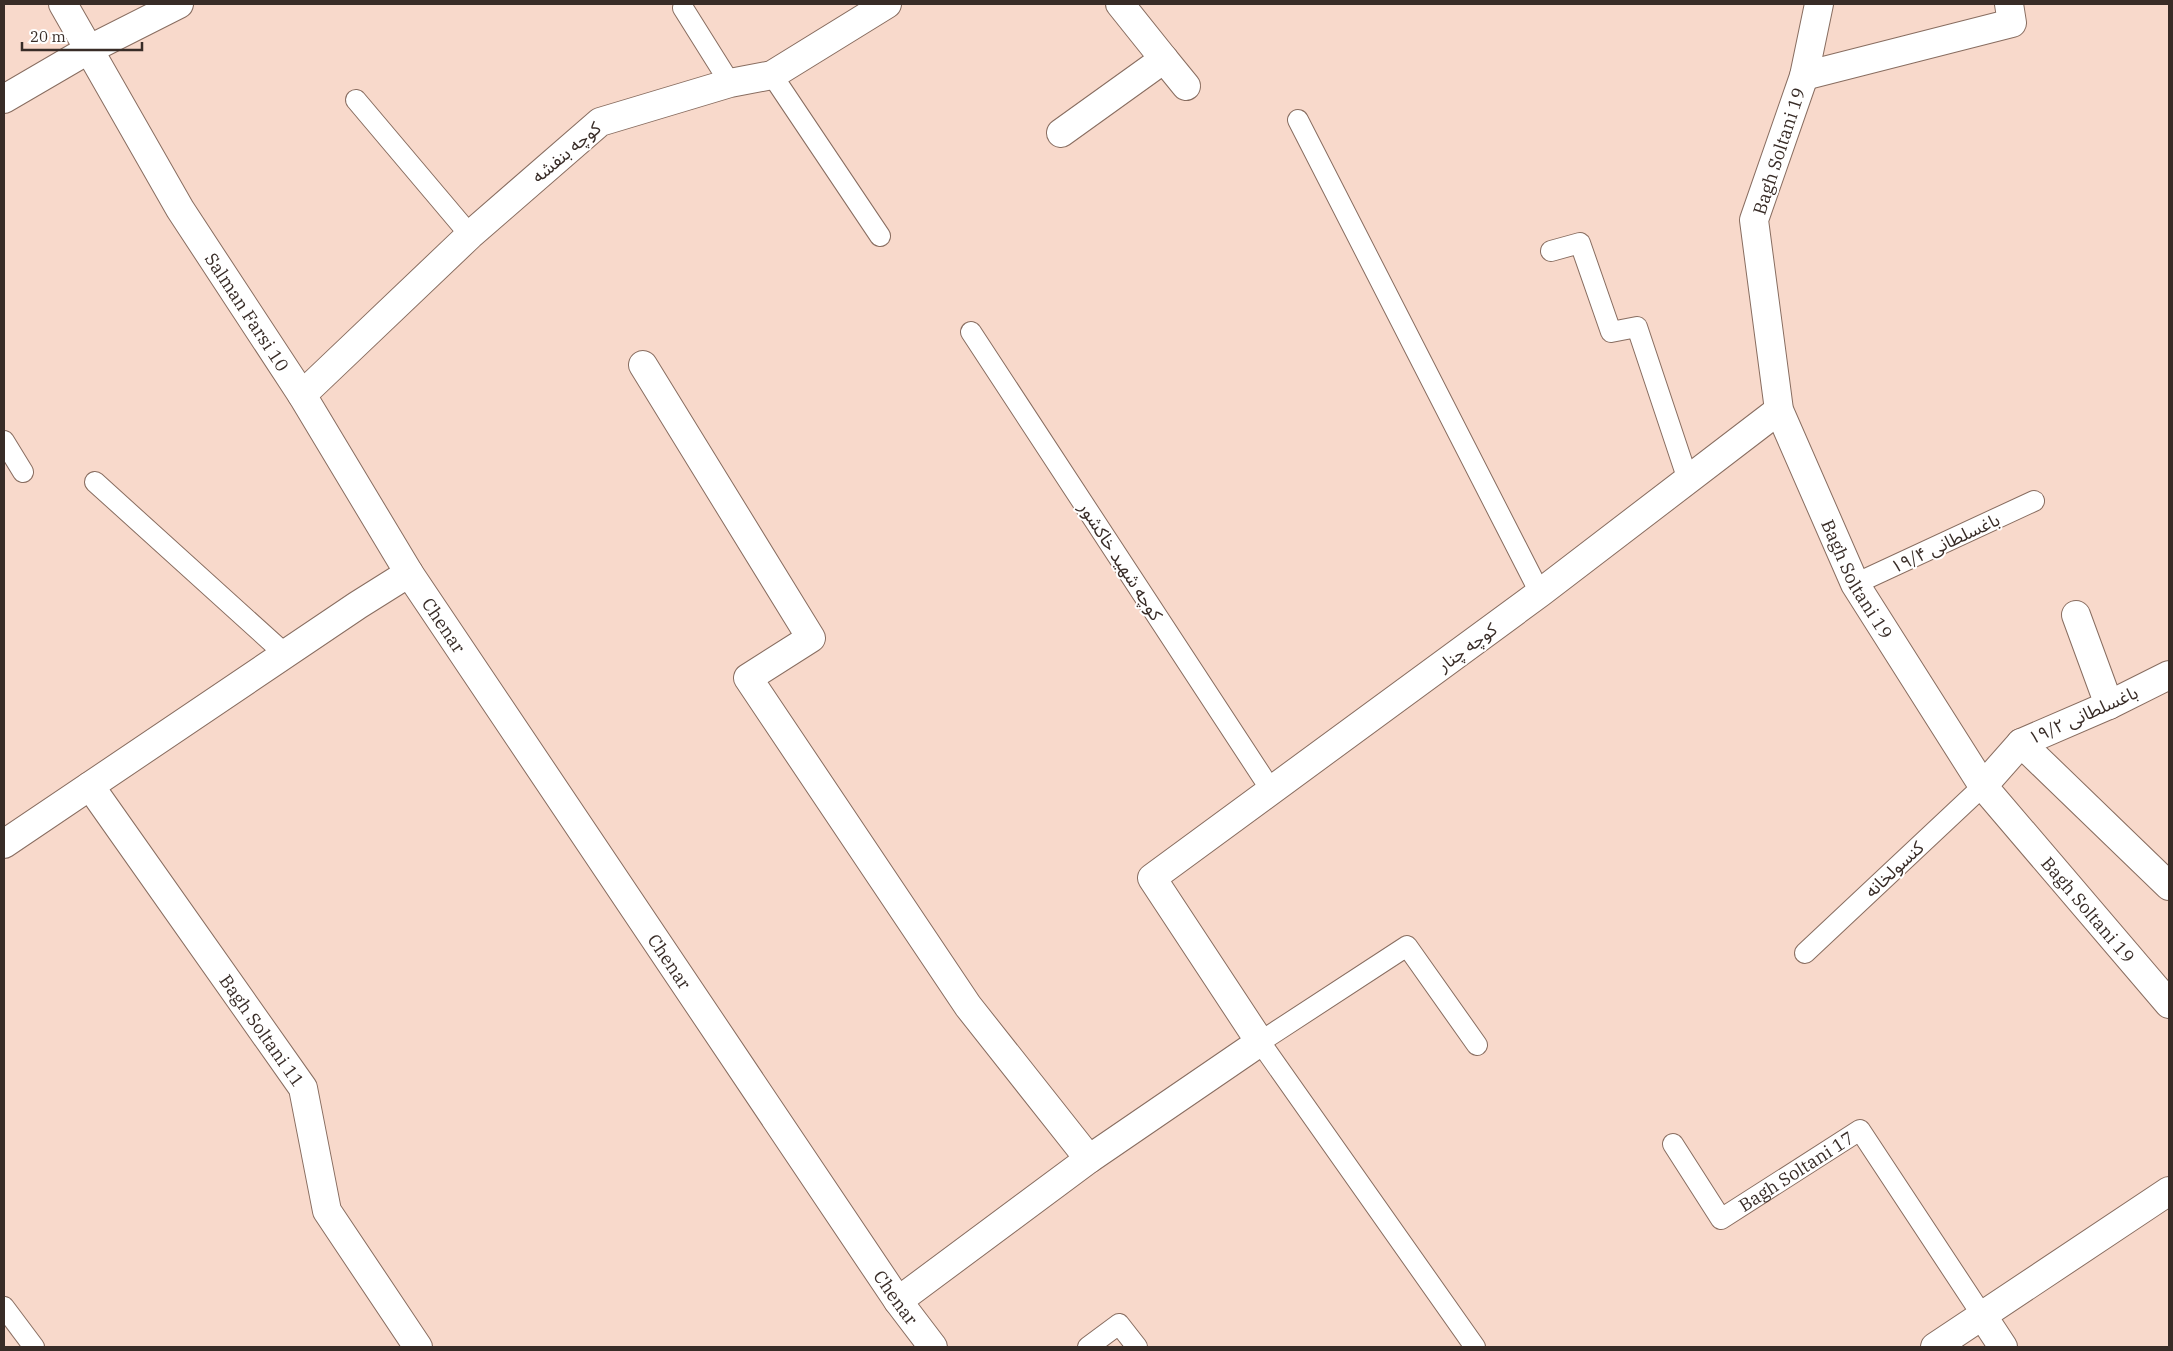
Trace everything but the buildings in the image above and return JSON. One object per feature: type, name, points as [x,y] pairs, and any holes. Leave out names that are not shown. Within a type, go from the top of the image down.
[{"type":"street","name":"Salman Farsi 10","points":[[63,4],[180,209],[302,395],[409,573]]},
{"type":"street","points":[[4,99],[88,50],[179,4]]},
{"type":"street","name":"کوچه بنفشه","points":[[302,395],[470,235],[600,122],[730,83],[772,75],[888,4]]},
{"type":"street","points":[[1120,4],[1186,86]]},
{"type":"street","name":"Bagh Soltani 19","points":[[1819,4],[1804,76],[1754,220],[1779,410],[1855,584],[1983,786],[2169,1004]]},
{"type":"street","points":[[1804,76],[2012,23],[2009,4]]},
{"type":"street","points":[[1061,133],[1164,59]]},
{"type":"street","points":[[643,365],[811,638],[748,678],[968,1006],[1089,1160]]},
{"type":"street","name":"کوچه چنار","points":[[1260,1042],[1152,878],[1540,593],[1779,410]]},
{"type":"street","points":[[4,844],[285,654],[409,573]]},
{"type":"street","name":"Chenar","points":[[409,573],[898,1301],[933,1347]]},
{"type":"street","points":[[2076,615],[2109,705]]},
{"type":"street","name":"باغسلطانی ۱۹/۲","points":[[1983,786],[2021,743],[2109,705],[2169,675]]},
{"type":"street","points":[[2021,743],[2169,886]]},
{"type":"street","name":"Bagh Soltani 11","points":[[90,786],[303,1088],[327,1211],[418,1347]]},
{"type":"street","points":[[898,1301],[1089,1160],[1260,1042]]},
{"type":"street","points":[[1935,1347],[2169,1191]]},
{"type":"street","points":[[1982,1315],[2003,1347]]},
{"type":"lane","points":[[683,8],[730,83]]},
{"type":"lane","points":[[772,75],[880,236]]},
{"type":"lane","points":[[356,100],[470,235]]},
{"type":"lane","points":[[1298,120],[1540,593]]},
{"type":"lane","points":[[1552,251],[1580,243],[1611,332],[1637,327],[1688,480]]},
{"type":"lane","name":"کوچه شهید خاکشور","points":[[971,332],[1271,790]]},
{"type":"lane","points":[[4,441],[23,472]]},
{"type":"lane","points":[[95,482],[285,654]]},
{"type":"lane","name":"باغسلطانی ۱۹/۴","points":[[1855,584],[2034,501]]},
{"type":"lane","name":"کنسولخانه","points":[[1804,953],[1983,786]]},
{"type":"lane","points":[[1475,1347],[1260,1042],[1407,946],[1477,1044]]},
{"type":"lane","name":"Bagh Soltani 17","points":[[1673,1144],[1721,1219],[1860,1130],[1982,1315]]},
{"type":"lane","points":[[4,1306],[34,1347]]},
{"type":"lane","points":[[1088,1347],[1119,1324],[1137,1347]]}]
